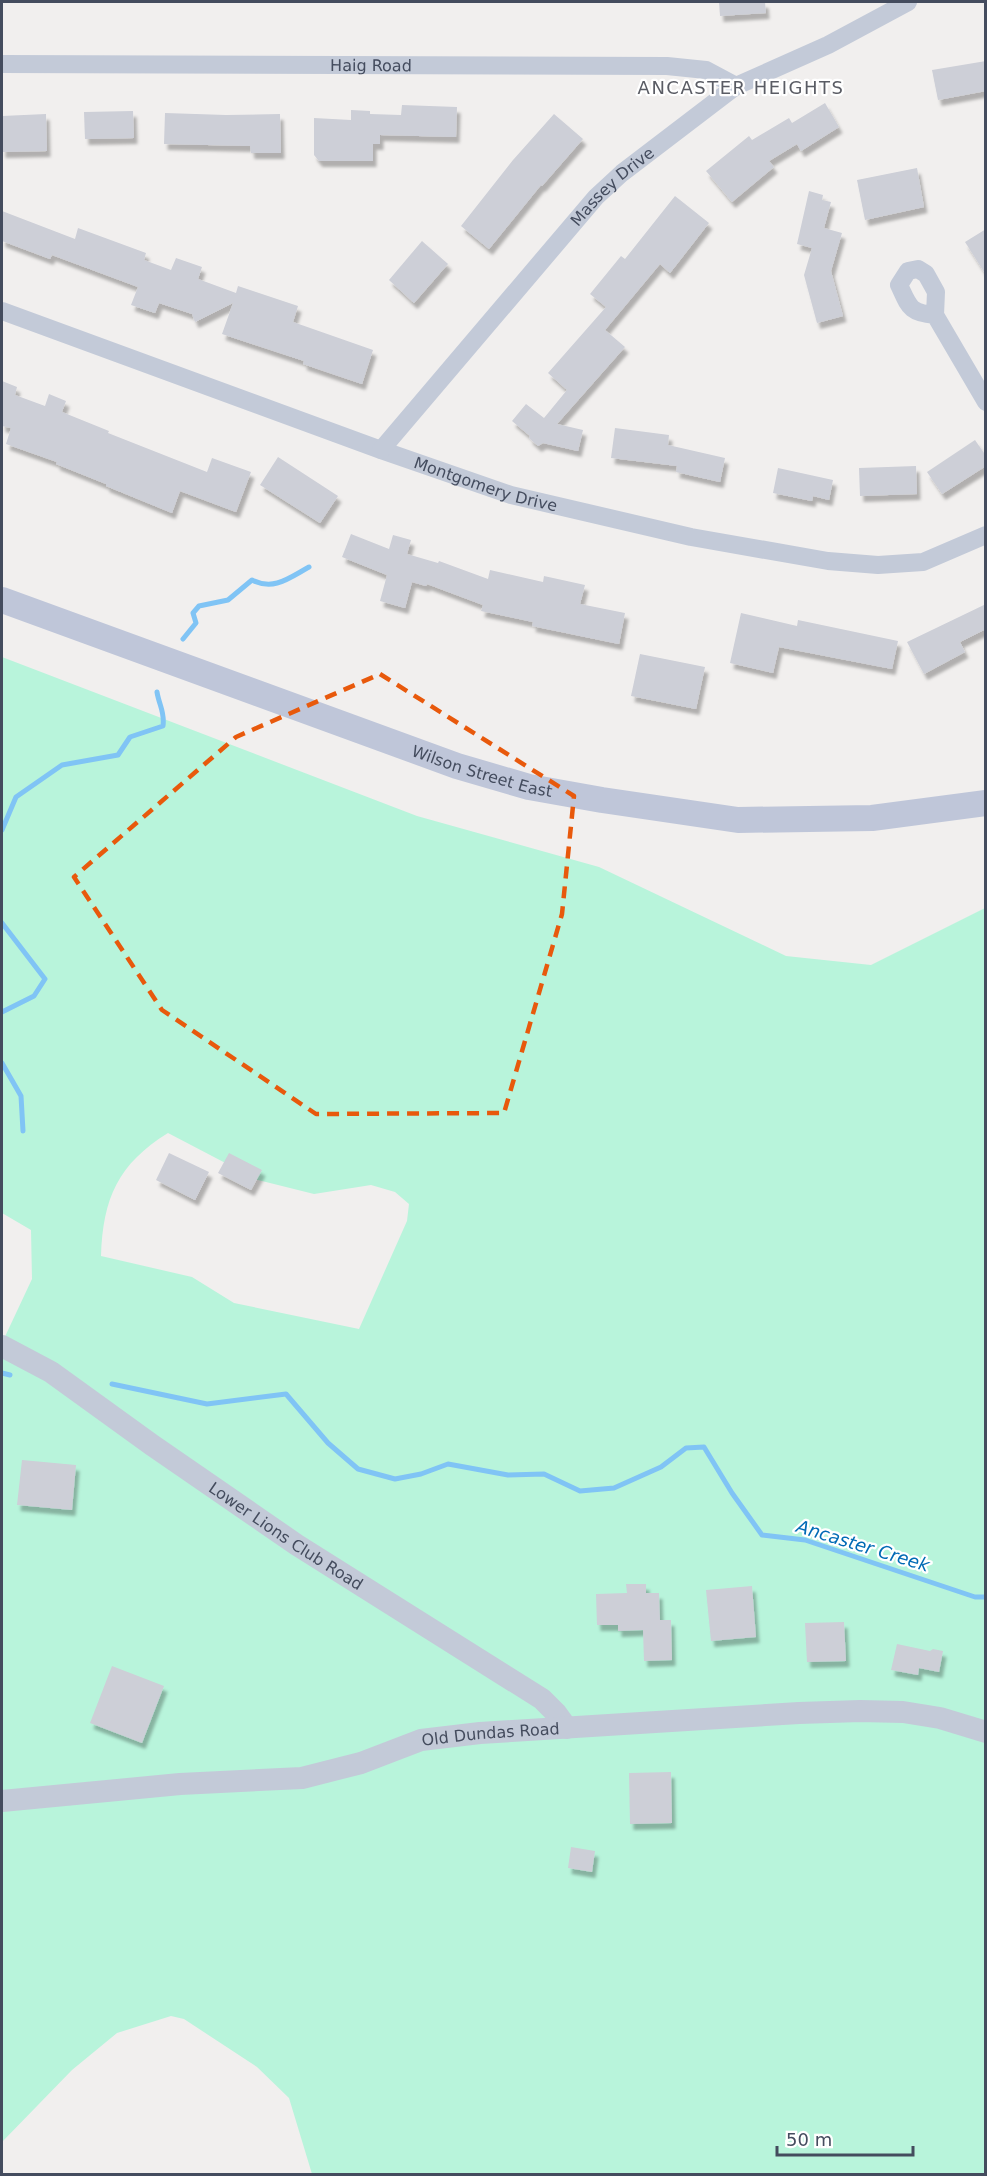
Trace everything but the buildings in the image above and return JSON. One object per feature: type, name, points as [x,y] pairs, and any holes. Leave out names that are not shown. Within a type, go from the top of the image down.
[{"type":"main road","name":"Wilson Street East","points":[[2,600],[457,766],[529,786],[602,800],[738,820],[872,818],[986,803]]},
{"type":"street","name":"Massey Drive","points":[[381,450],[596,197],[622,173],[736,86],[828,45],[908,2]]},
{"type":"street","name":"Haig Road","points":[[2,64],[667,66],[706,70],[736,86]]},
{"type":"street","name":"Montgomery Drive","points":[[2,311],[381,450],[521,497],[691,537],[828,561],[878,565],[923,562],[986,535]]},
{"type":"street","points":[[935,315],[986,402]]},
{"type":"street","name":"Lower Lions Club Road","points":[[2,1346],[51,1372],[297,1545],[542,1699],[567,1728]]},
{"type":"street","name":"Old Dundas Road","points":[[2,1801],[180,1784],[302,1778],[361,1763],[421,1740],[480,1733],[860,1711],[903,1712],[940,1718],[986,1732]]},
{"type":"highlighted area","points":[[380,674],[574,796],[562,914],[504,1113],[316,1114],[162,1010],[74,877],[236,737]]},
{"type":"green space","points":[[2,657],[417,816],[599,867],[786,956],[871,965],[985,908],[985,2174],[312,2174],[289,2098],[257,2067],[184,2019],[171,2016],[117,2033],[72,2070],[2,2142],[2,1343],[32,1279],[31,1230],[2,1213]],"holes":[[[168,1133],[258,1180],[314,1194],[371,1185],[395,1192],[409,1204],[407,1221],[359,1329],[234,1303],[192,1277],[101,1256],[105,1217],[116,1184],[137,1157]]]},
{"type":"waterway","points":[[183,639],[196,623],[193,613],[199,606],[228,600],[252,580],[274,584],[309,567]]},
{"type":"waterway","points":[[2,830],[16,797],[62,765],[118,755],[130,737],[163,726],[163,713],[157,692]]},
{"type":"waterway","points":[[2,923],[45,979],[34,996],[2,1012]]},
{"type":"waterway","points":[[2,1063],[21,1096],[23,1131]]},
{"type":"waterway","name":"Ancaster Creek","points":[[2,1373],[10,1375]]},
{"type":"waterway","name":"Ancaster Creek","points":[[112,1384],[207,1404],[286,1394],[328,1443],[358,1469],[395,1479],[421,1474],[448,1464],[508,1475],[544,1474],[580,1491],[614,1488],[661,1467],[686,1448],[704,1447],[732,1493],[762,1535],[805,1540],[975,1597],[986,1597]]},
{"type":"district","name":"ANCASTER HEIGHTS","points":[[741,88]]}]
